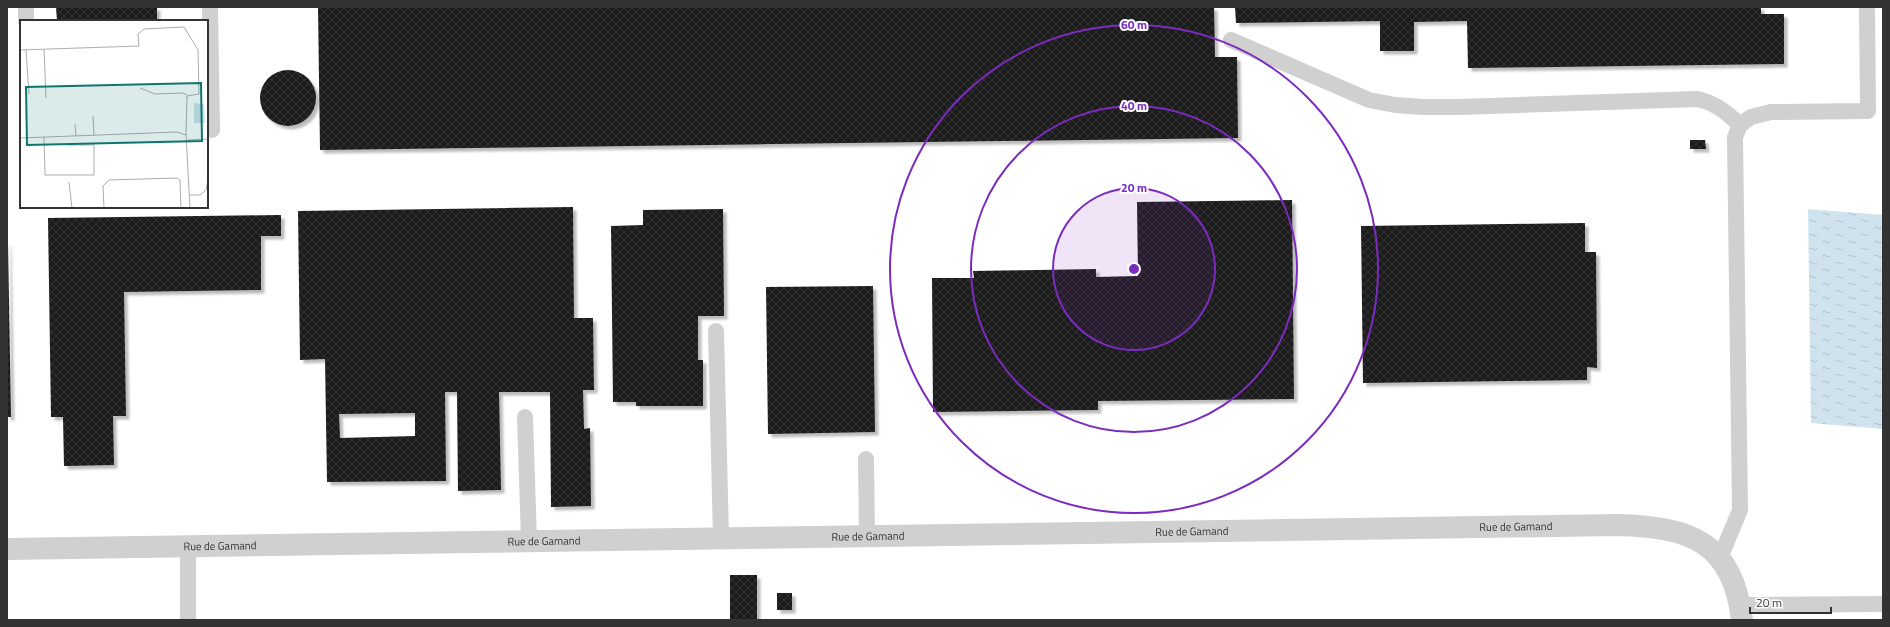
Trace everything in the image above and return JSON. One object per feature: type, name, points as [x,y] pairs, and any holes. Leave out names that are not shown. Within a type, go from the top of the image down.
[{"type":"street","name":"Rue de Gamand","points":[[7,549],[1617,525],[1649,526],[1699,540],[1720,558],[1731,577],[1741,613]]},
{"type":"lane","points":[[26,7],[26,20]]},
{"type":"lane","points":[[210,7],[212,130]]},
{"type":"lane","points":[[1720,558],[1740,510],[1735,137],[1740,126],[1751,117],[1771,112],[1868,112],[1867,7]]},
{"type":"lane","points":[[1231,40],[1369,100],[1395,106],[1461,107],[1697,99],[1710,102],[1722,108],[1740,126]]},
{"type":"lane","points":[[716,330],[721,538]]},
{"type":"lane","points":[[525,417],[529,541]]},
{"type":"lane","points":[[866,459],[867,536]]},
{"type":"lane","points":[[188,546],[188,620]]},
{"type":"lane","points":[[1741,613],[1883,604]]},
{"type":"water","points":[[1808,209],[1883,215],[1883,429],[1811,423]]},
{"type":"building","points":[[56,7],[157,7],[157,20],[57,20]]},
{"type":"building","points":[[318,7],[1214,7],[1215,57],[1237,57],[1238,138],[320,150]]},
{"type":"building","points":[[1235,7],[1761,7],[1761,14],[1784,14],[1784,64],[1468,68],[1467,21],[1414,22],[1414,51],[1380,51],[1380,21],[1236,23]]},
{"type":"building","points":[[288,70],[299,72],[308,78],[314,87],[316,98],[314,109],[308,118],[299,124],[288,126],[277,124],[268,118],[262,109],[260,98],[262,87],[268,78],[277,72]]},
{"type":"building","points":[[1690,140],[1705,140],[1706,149],[1690,149]]},
{"type":"building","points":[[1292,200],[1294,399],[1098,401],[1098,410],[933,412],[932,278],[974,278],[973,271],[1096,269],[1096,277],[1138,276],[1137,202]]},
{"type":"building","points":[[573,207],[574,318],[593,318],[594,390],[583,390],[584,429],[590,428],[591,506],[551,507],[550,392],[499,392],[501,490],[458,491],[457,392],[445,392],[446,481],[327,482],[325,359],[300,360],[298,211]],"holes":[[[415,413],[415,436],[340,438],[339,414]]]},
{"type":"building","points":[[723,209],[724,316],[698,316],[698,360],[703,360],[703,406],[636,406],[636,402],[613,402],[611,226],[643,225],[643,210]]},
{"type":"building","points":[[281,215],[281,236],[261,236],[261,290],[124,292],[126,416],[113,416],[114,465],[64,466],[63,417],[51,417],[48,218]]},
{"type":"building","points":[[1585,223],[1585,252],[1596,252],[1597,368],[1587,367],[1587,380],[1363,383],[1361,226]]},
{"type":"building","points":[[8,243],[11,417],[7,417]]},
{"type":"building","points":[[873,286],[875,432],[768,434],[766,287]]},
{"type":"building","points":[[730,575],[757,575],[757,620],[730,620]]},
{"type":"building","points":[[777,593],[792,593],[792,610],[777,610]]}]
